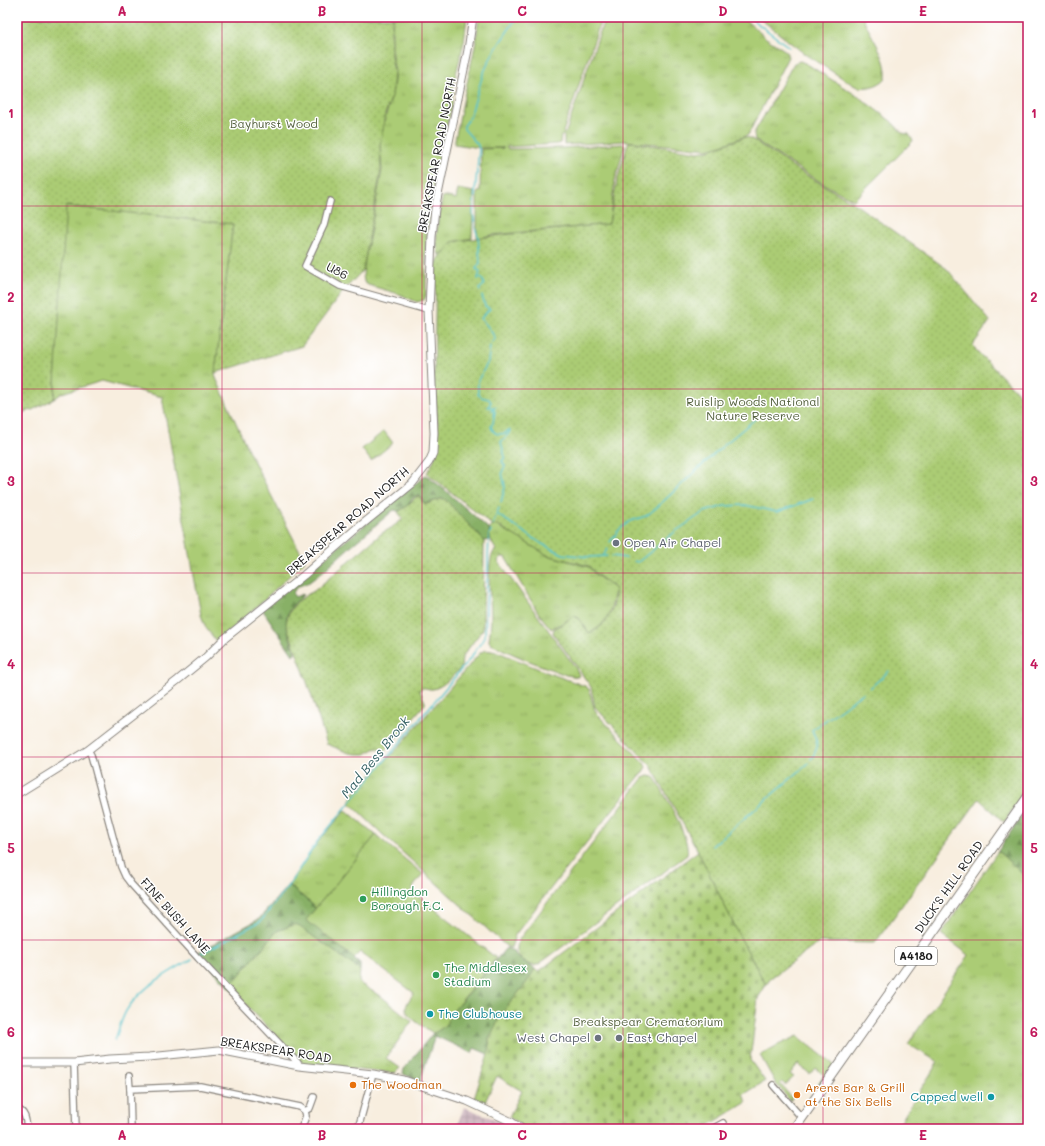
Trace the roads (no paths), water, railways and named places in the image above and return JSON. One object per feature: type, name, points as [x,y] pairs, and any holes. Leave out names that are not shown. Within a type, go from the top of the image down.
[{"type":"main road","name":"DUCK'S HILL ROAD","points":[[794,1129],[1028,797]]},
{"type":"street","name":"BREAKSPEAR ROAD NORTH","points":[[17,794],[88,750],[206,657],[224,639],[304,575],[359,527],[412,484],[427,466],[433,453],[434,432],[429,311],[432,237],[435,209],[468,50],[473,17]]},
{"type":"street","name":"U86","points":[[330,201],[324,225],[305,266],[340,286],[429,311]]},
{"type":"street","name":"FINE BUSH LANE","points":[[88,750],[121,867],[125,876],[198,958],[298,1063],[299,1066]]},
{"type":"street","name":"BREAKSPEAR ROAD","points":[[17,1063],[74,1063],[220,1050],[299,1066],[373,1074],[404,1080],[467,1101],[510,1121],[522,1129]]},
{"type":"street","points":[[74,1063],[76,1129]]},
{"type":"street","points":[[358,1129],[373,1074]]},
{"type":"street","points":[[129,1076],[131,1129]]},
{"type":"street","points":[[130,1089],[200,1086],[300,1107],[305,1111],[306,1116],[301,1129]]},
{"type":"street","points":[[773,1086],[802,1118]]},
{"type":"street","points":[[305,1111],[310,1108],[314,1096]]},
{"type":"street","points":[[17,1109],[24,1114],[27,1129]]},
{"type":"street","points":[[712,1129],[723,1123]]},
{"type":"waterway","name":"Mad Bess Brook","points":[[480,291],[479,289],[483,286],[484,282],[481,278],[478,279],[480,271],[476,269],[480,263],[478,236],[475,228],[473,213],[479,150],[478,145],[464,129],[464,126],[470,117],[483,74],[493,53],[517,17]]},
{"type":"waterway","name":"Mad Bess Brook","points":[[749,17],[789,47]]},
{"type":"waterway","name":"Mad Bess Brook","points":[[482,296],[485,306],[490,309],[481,319],[495,339],[492,342]]},
{"type":"waterway","name":"Mad Bess Brook","points":[[490,346],[488,362],[478,380],[478,394],[481,397],[489,399],[491,402],[488,407],[496,407],[492,410],[495,411],[491,426],[493,431],[501,434],[510,430],[501,442],[505,457],[502,461],[505,466],[502,472],[505,487],[501,502]]},
{"type":"waterway","points":[[610,542],[619,530],[630,521],[646,516],[655,509],[725,444],[760,415]]},
{"type":"waterway","points":[[634,561],[638,562],[676,531],[704,512],[724,506],[745,505],[777,512],[813,499]]},
{"type":"waterway","name":"Mad Bess Brook","points":[[493,524],[499,508]]},
{"type":"waterway","points":[[497,514],[542,544],[563,554],[589,557],[607,556]]},
{"type":"waterway","name":"Mad Bess Brook","points":[[200,954],[261,921],[290,883],[317,842],[469,660],[485,637],[489,535],[491,531]]},
{"type":"waterway","points":[[604,555],[607,549]]},
{"type":"waterway","points":[[612,556],[626,558]]},
{"type":"waterway","points":[[870,688],[889,671]]},
{"type":"waterway","points":[[811,759],[817,748],[816,739],[812,730],[863,693]]},
{"type":"waterway","points":[[712,846],[808,763]]},
{"type":"waterway","name":"Mad Bess Brook","points":[[115,1040],[124,1015],[134,1000],[157,980],[192,959]]},
{"type":"place","name":"Open Air Chapel","points":[[616,543]]},
{"type":"place","name":"Hillingdon Borough F.C.","points":[[363,899]]},
{"type":"place","name":"The Middlesex Stadium","points":[[436,975]]},
{"type":"place","name":"The Clubhouse","points":[[430,1014]]},
{"type":"place","name":"West Chapel","points":[[598,1038]]},
{"type":"place","name":"East Chapel","points":[[619,1038]]},
{"type":"place","name":"The Woodman","points":[[353,1085]]},
{"type":"place","name":"Arens Bar & Grill at the Six Bells","points":[[797,1095]]},
{"type":"place","name":"Capped well","points":[[991,1097]]},
{"type":"park label","name":"Bayhurst Wood","points":[[274,124]]},
{"type":"park label","name":"Ruislip Woods National Nature Reserve","points":[[753,409]]},
{"type":"park label","name":"Breakspear Crematorium","points":[[648,1022]]}]
